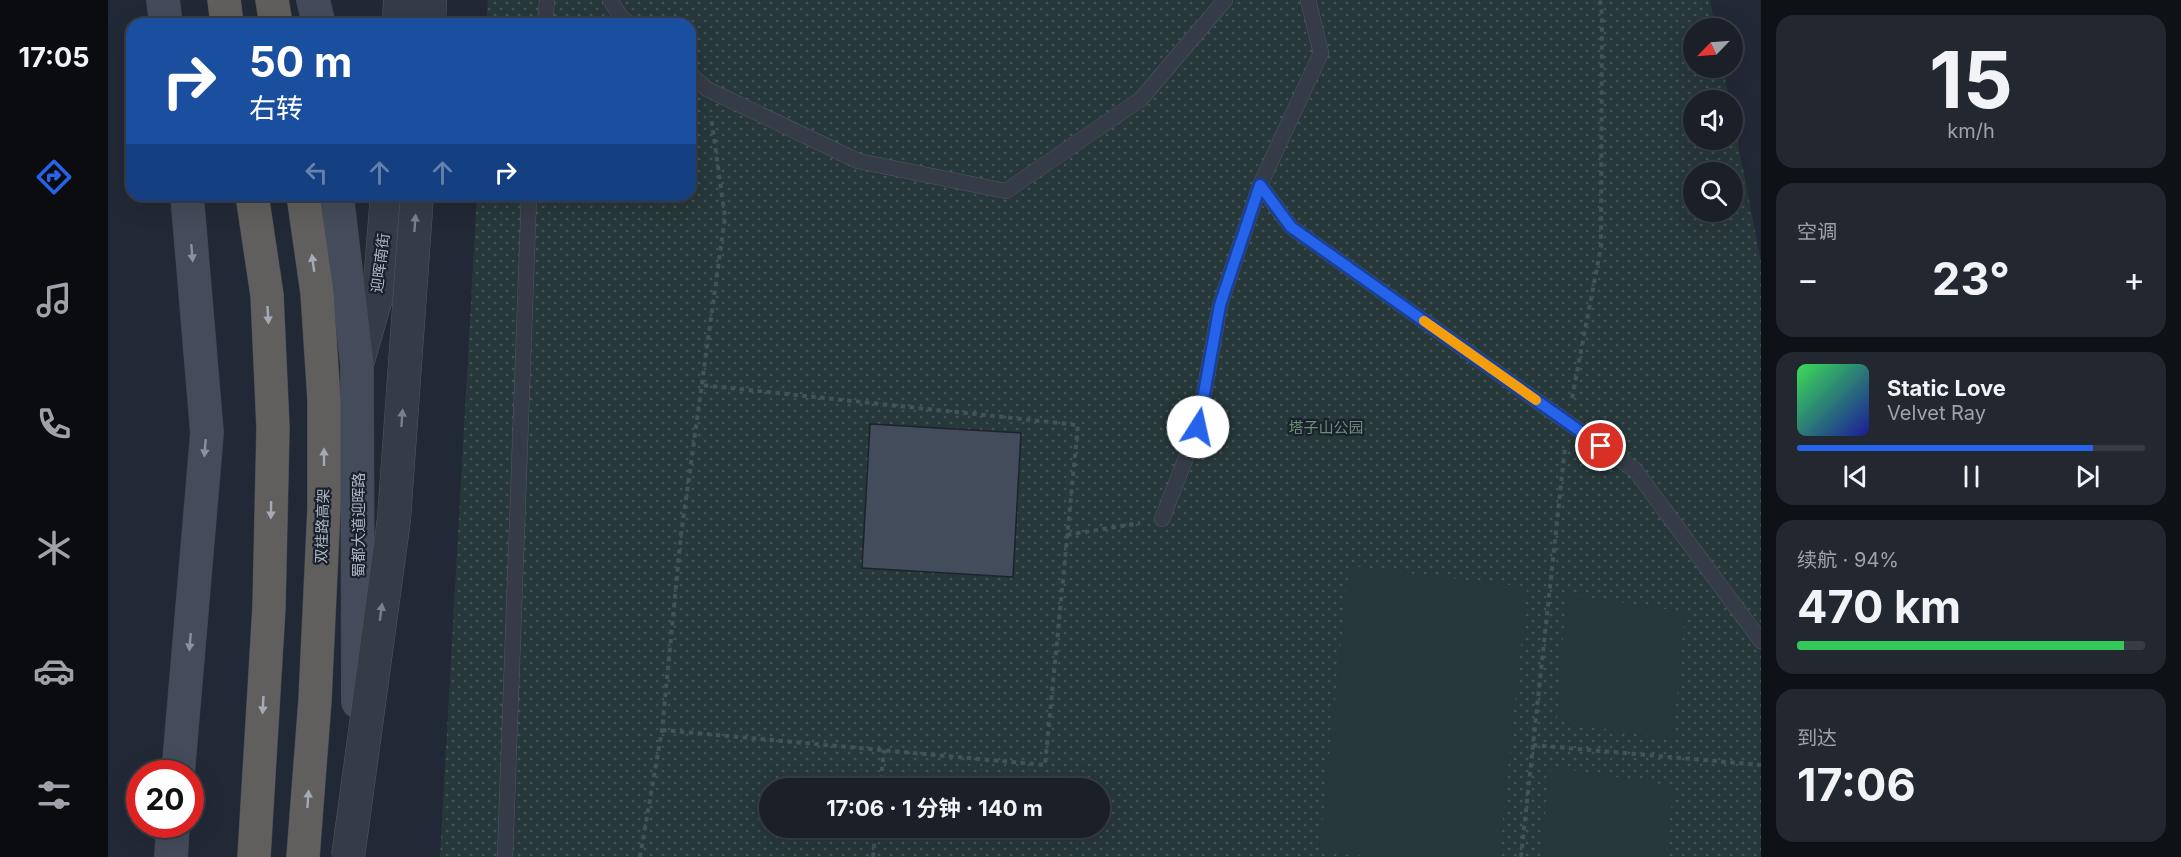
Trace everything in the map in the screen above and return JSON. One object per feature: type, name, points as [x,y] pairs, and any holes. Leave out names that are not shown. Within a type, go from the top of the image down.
[{"type":"highway","points":[[224,0],[226,18]]},
{"type":"highway","points":[[272,0],[275,18]]},
{"type":"highway","points":[[253,201],[267,295],[273,428],[268,607],[254,857]]},
{"type":"highway","name":"双桂路高架","points":[[303,857],[315,700],[324,508],[324,400],[317,293],[304,201]]},
{"type":"main road","points":[[163,0],[165,18]]},
{"type":"main road","points":[[313,0],[318,18]]},
{"type":"main road","points":[[179,760],[207,433],[188,201]]},
{"type":"main road","name":"蜀都大道迎晖路","points":[[338,201],[357,364],[356,857]]},
{"type":"main road","points":[[171,857],[172,838]]},
{"type":"street","points":[[399,18],[400,0]]},
{"type":"street","points":[[429,18],[430,0]]},
{"type":"street","name":"迎晖南街","points":[[357,364],[380,284],[387,201]]},
{"type":"street","points":[[348,857],[394,519],[417,201]]},
{"type":"lane","points":[[546,18],[547,0]]},
{"type":"lane","points":[[610,0],[622,18]]},
{"type":"lane","points":[[696,79],[707,89],[858,161],[1006,190],[1141,99],[1225,0]]},
{"type":"lane","points":[[1162,519],[1198,427],[1220,305],[1260,185],[1321,53],[1308,0]]},
{"type":"lane","points":[[1260,185],[1291,227],[1635,470],[1761,641]]},
{"type":"lane","points":[[505,857],[529,201]]},
{"type":"path","points":[[1521,857],[1568,422],[1601,247],[1602,15],[1600,0]]},
{"type":"path","points":[[640,857],[662,730],[681,535],[725,217],[707,89]]},
{"type":"path","points":[[662,730],[1044,765],[1078,424],[702,385]]},
{"type":"path","points":[[1067,535],[1162,519]]},
{"type":"path","points":[[1533,745],[1761,765]]},
{"type":"path","points":[[881,778],[884,750]]},
{"type":"path","points":[[873,857],[875,838]]},
{"type":"green space","name":"塔子山公园","points":[[488,0],[1710,0],[1713,18],[1683,18],[1683,78],[1725,78],[1727,90],[1683,90],[1683,150],[1739,150],[1742,162],[1683,162],[1683,222],[1743,222],[1743,169],[1761,263],[1761,857],[440,857],[477,201],[696,201],[696,18],[486,18]]},
{"type":"green space","points":[[1349,566],[1527,587],[1499,857],[1384,857],[1319,853]]},
{"type":"green space","points":[[1566,594],[1685,612],[1673,740],[1557,721]]},
{"type":"green space","points":[[1551,767],[1674,786],[1665,857],[1540,857]]},
{"type":"building","points":[[870,424],[1021,433],[1013,577],[862,568]]},
{"type":"slow traffic","points":[[1424,321],[1536,400]]},
{"type":"route","points":[[1198,427],[1220,305],[1260,185],[1291,227],[1601,446]]}]
